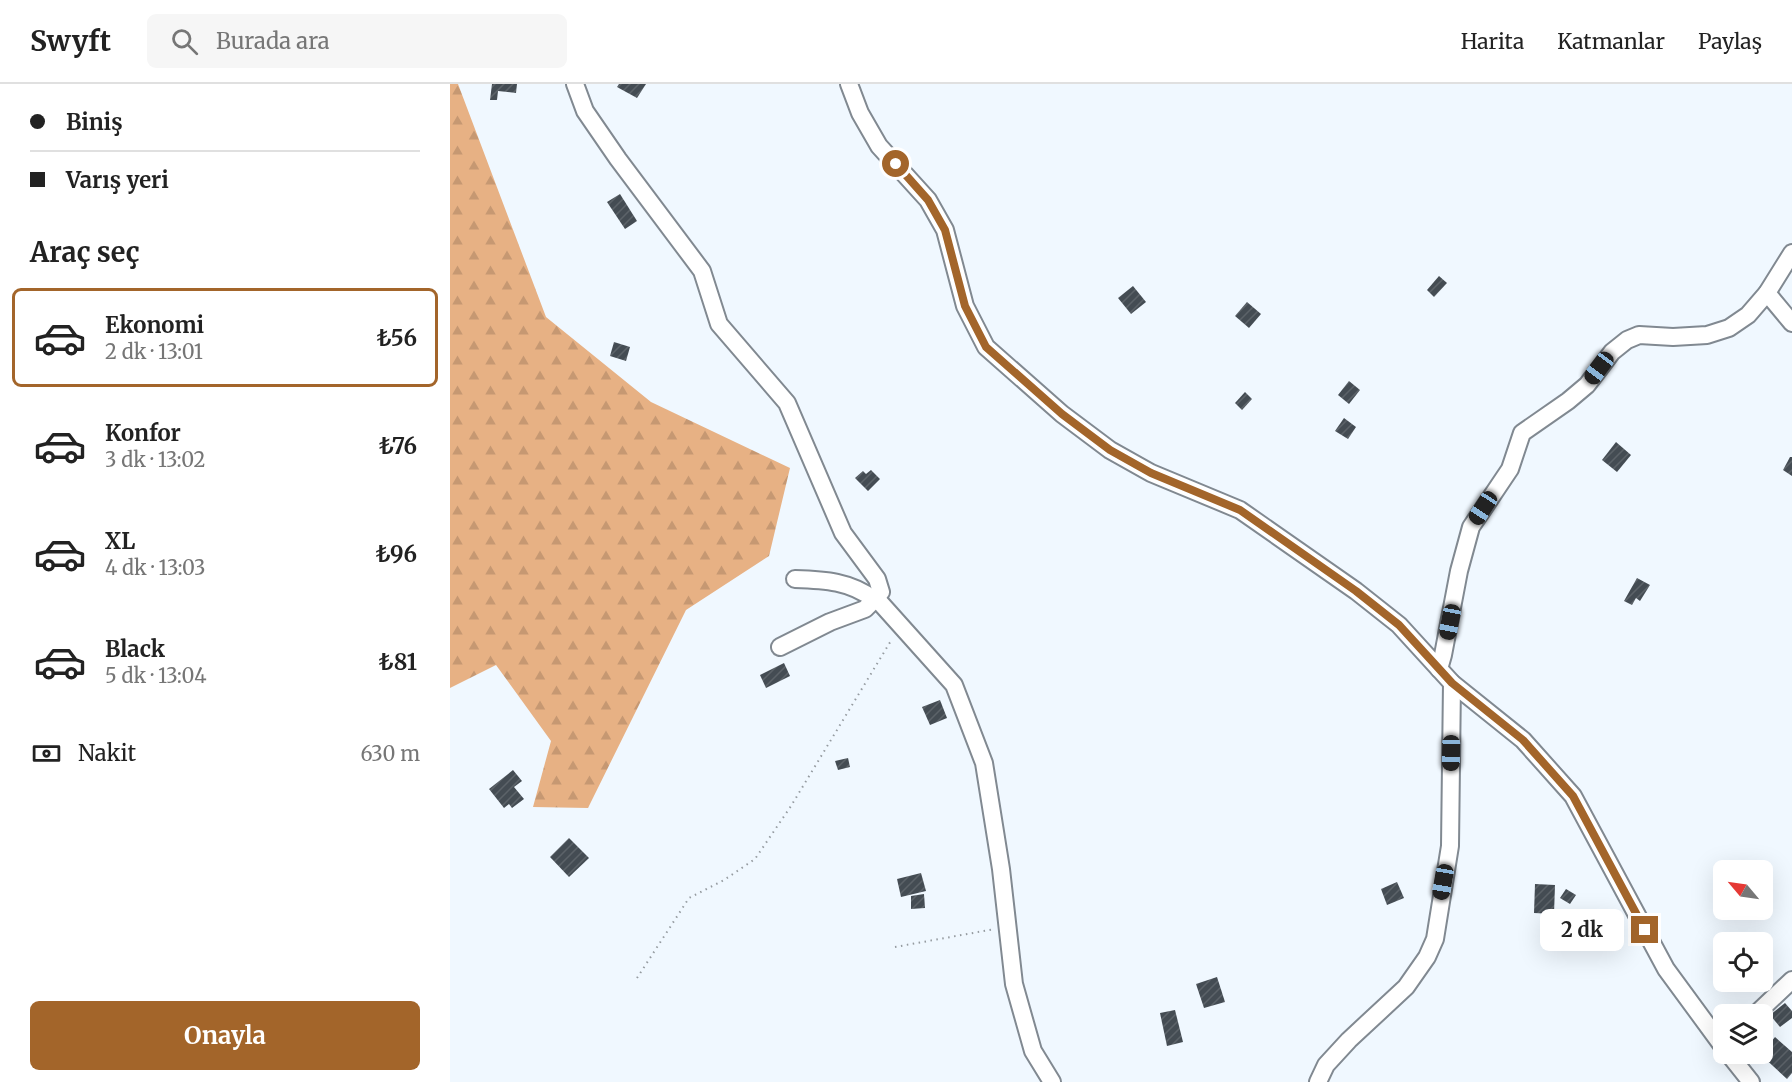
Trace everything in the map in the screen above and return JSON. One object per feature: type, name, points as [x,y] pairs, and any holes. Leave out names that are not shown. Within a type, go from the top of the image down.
[{"type":"street","points":[[575,84],[585,111],[702,272],[719,324],[787,403],[843,533],[877,579],[881,591],[865,609],[830,622],[780,647]]},
{"type":"street","points":[[849,84],[860,113],[879,146],[928,200],[945,230],[965,306],[986,347],[1062,414],[1110,450],[1151,473],[1240,510],[1356,591],[1399,625],[1452,683],[1523,740],[1573,796],[1666,969],[1713,1033]]},
{"type":"street","points":[[1439,669],[1459,571],[1471,527],[1510,469],[1522,433],[1587,385],[1612,352],[1627,340],[1639,335],[1673,337],[1707,334],[1729,328],[1748,315],[1767,293],[1792,253]]},
{"type":"street","points":[[1767,293],[1792,323]]},
{"type":"street","points":[[795,579],[833,580],[876,599],[954,685],[984,763],[1014,984],[1033,1051],[1052,1082]]},
{"type":"street","points":[[1318,1082],[1333,1056],[1406,987],[1427,957],[1435,939],[1450,846],[1452,683]]},
{"type":"street","points":[[1767,1004],[1792,980]]},
{"type":"street","points":[[1737,1064],[1751,1082]]},
{"type":"path","points":[[637,978],[690,898],[755,859],[791,806],[900,626]]},
{"type":"path","points":[[895,947],[1007,927]]},
{"type":"green space","points":[[450,84],[458,84],[546,317],[651,402],[790,468],[769,556],[686,610],[588,808],[533,807],[551,741],[496,665],[450,688]]},
{"type":"building","points":[[492,84],[517,84],[516,93],[498,91],[497,100],[490,100]]},
{"type":"building","points":[[619,84],[646,84],[637,98],[617,87]]},
{"type":"building","points":[[620,194],[637,221],[625,229],[607,202]]},
{"type":"building","points":[[1439,276],[1447,283],[1434,297],[1427,290]]},
{"type":"building","points":[[1133,286],[1146,302],[1131,314],[1118,298]]},
{"type":"building","points":[[1247,302],[1261,314],[1249,328],[1235,316]]},
{"type":"building","points":[[614,342],[630,347],[626,361],[610,356]]},
{"type":"building","points":[[1349,381],[1360,390],[1349,404],[1338,395]]},
{"type":"building","points":[[1245,392],[1252,399],[1242,410],[1235,403]]},
{"type":"building","points":[[1344,418],[1356,427],[1348,439],[1335,431]]},
{"type":"building","points":[[1616,442],[1631,455],[1617,472],[1602,460]]},
{"type":"building","points":[[1792,457],[1792,476],[1783,470]]},
{"type":"building","points":[[871,470],[880,479],[868,491],[855,478],[863,471],[866,474]]},
{"type":"building","points":[[1637,578],[1650,585],[1640,601],[1636,598],[1632,605],[1624,601]]},
{"type":"building","points":[[784,663],[790,676],[766,688],[760,675]]},
{"type":"building","points":[[940,700],[947,718],[930,725],[922,707]]},
{"type":"building","points":[[848,758],[850,767],[838,770],[835,761]]},
{"type":"building","points":[[513,770],[522,781],[514,787],[524,799],[512,808],[509,804],[504,808],[489,789]]},
{"type":"building","points":[[569,838],[589,858],[569,877],[550,857]]},
{"type":"building","points":[[921,873],[926,891],[901,897],[897,879]]},
{"type":"building","points":[[1397,882],[1404,898],[1387,905],[1381,889]]},
{"type":"building","points":[[1535,884],[1555,885],[1554,914],[1534,913]]},
{"type":"building","points":[[1566,889],[1576,895],[1570,904],[1560,898]]},
{"type":"building","points":[[924,894],[925,908],[911,909],[911,896]]},
{"type":"building","points":[[1217,977],[1225,1002],[1204,1008],[1196,984]]},
{"type":"building","points":[[1785,1003],[1792,1011],[1792,1018],[1780,1027],[1773,1019],[1773,1013]]},
{"type":"building","points":[[1175,1010],[1183,1042],[1167,1046],[1160,1013]]},
{"type":"building","points":[[1775,1037],[1792,1052],[1792,1073],[1787,1079],[1771,1064],[1773,1064],[1773,1039]]},
{"type":"route","points":[[896,164],[928,200],[945,230],[965,306],[986,347],[1062,414],[1110,450],[1151,473],[1240,510],[1356,591],[1399,625],[1452,683],[1523,740],[1573,796],[1645,930]]}]
